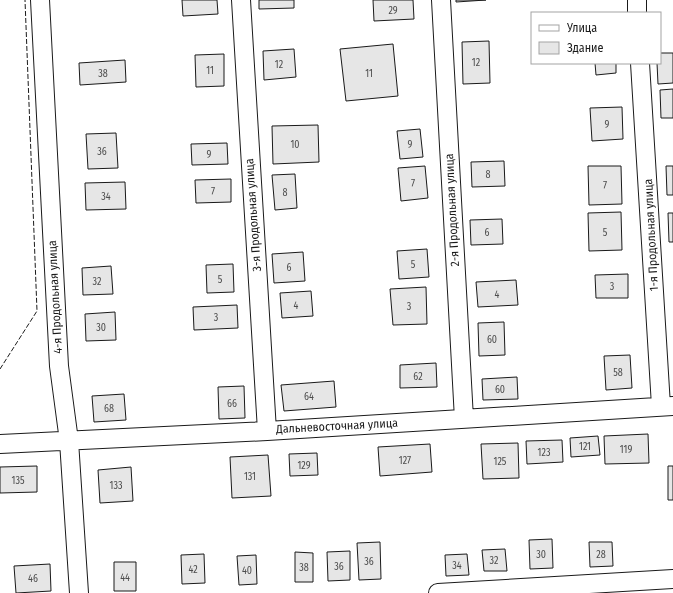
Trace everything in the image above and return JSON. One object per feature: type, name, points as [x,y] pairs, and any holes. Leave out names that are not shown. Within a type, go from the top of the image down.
[{"type":"street","name":"4-я Продольная улица","points":[[40,0],[59,366],[69,441],[79,593]]},
{"type":"street","name":"3-я Продольная улица","points":[[241,0],[267,431]]},
{"type":"street","name":"2-я Продольная улица","points":[[441,0],[464,419]]},
{"type":"street","points":[[636,0],[637,12]]},
{"type":"street","name":"1-я Продольная улица","points":[[640,64],[667,406]]},
{"type":"street","name":"Дальневосточная улица","points":[[0,444],[267,431],[667,406]]},
{"type":"street","points":[[438,593],[673,579]]},
{"type":"building","points":[[182,0],[217,0],[218,14],[183,16]]},
{"type":"building","points":[[259,0],[294,0],[294,8],[259,9]]},
{"type":"building","points":[[373,0],[413,0],[414,19],[374,21]]},
{"type":"building","points":[[456,0],[486,0],[456,2]]},
{"type":"building","points":[[489,41],[490,83],[463,84],[462,42]]},
{"type":"building","points":[[393,44],[398,96],[346,101],[340,49]]},
{"type":"building","points":[[294,49],[296,77],[264,80],[263,51]]},
{"type":"building","points":[[661,53],[673,53],[673,83],[658,84],[657,64],[661,64]]},
{"type":"building","points":[[224,54],[224,86],[196,87],[195,55]]},
{"type":"building","points":[[125,60],[126,82],[80,85],[79,63]]},
{"type":"building","points":[[595,64],[616,64],[616,73],[596,75]]},
{"type":"building","points":[[673,89],[673,118],[661,118],[660,90]]},
{"type":"building","points":[[622,107],[623,139],[592,141],[590,108]]},
{"type":"building","points":[[318,125],[319,162],[273,164],[272,126]]},
{"type":"building","points":[[420,129],[423,157],[400,159],[397,131]]},
{"type":"building","points":[[116,133],[118,168],[88,169],[86,134]]},
{"type":"building","points":[[227,143],[228,164],[192,165],[191,144]]},
{"type":"building","points":[[504,161],[505,186],[472,187],[471,162]]},
{"type":"building","points":[[425,166],[428,198],[401,201],[398,168]]},
{"type":"building","points":[[588,166],[621,166],[622,204],[589,205]]},
{"type":"building","points":[[666,166],[673,166],[673,195],[667,195]]},
{"type":"building","points":[[295,174],[297,208],[275,210],[272,175]]},
{"type":"building","points":[[231,179],[231,202],[196,203],[195,180]]},
{"type":"building","points":[[125,182],[126,209],[86,210],[85,183]]},
{"type":"building","points":[[621,212],[622,250],[589,251],[588,213]]},
{"type":"building","points":[[668,213],[673,213],[673,242],[669,242]]},
{"type":"building","points":[[502,219],[503,244],[471,245],[470,220]]},
{"type":"building","points":[[427,249],[429,277],[399,279],[397,251]]},
{"type":"building","points":[[303,252],[305,281],[274,283],[272,254]]},
{"type":"building","points":[[233,264],[234,292],[207,293],[206,265]]},
{"type":"building","points":[[111,266],[113,294],[83,295],[82,268]]},
{"type":"building","points":[[628,274],[628,298],[596,298],[595,275]]},
{"type":"building","points":[[516,280],[518,305],[478,307],[476,282]]},
{"type":"building","points":[[426,287],[427,324],[393,325],[390,289]]},
{"type":"building","points":[[311,291],[313,316],[282,318],[280,293]]},
{"type":"building","points":[[237,305],[238,328],[194,330],[193,307]]},
{"type":"building","points":[[115,312],[116,340],[86,341],[85,314]]},
{"type":"building","points":[[504,322],[505,355],[479,356],[478,323]]},
{"type":"building","points":[[630,355],[632,388],[606,390],[604,356]]},
{"type":"building","points":[[436,363],[437,387],[400,388],[400,365]]},
{"type":"building","points":[[517,377],[518,399],[483,400],[482,379]]},
{"type":"building","points":[[334,381],[336,407],[284,411],[281,385]]},
{"type":"building","points":[[244,386],[245,418],[219,419],[218,387]]},
{"type":"building","points":[[124,394],[126,420],[94,422],[92,396]]},
{"type":"building","points":[[648,434],[649,463],[605,464],[604,436]]},
{"type":"building","points":[[598,436],[600,455],[571,457],[570,438]]},
{"type":"building","points":[[562,440],[563,462],[527,464],[526,441]]},
{"type":"building","points":[[518,443],[519,478],[483,479],[481,444]]},
{"type":"building","points":[[430,444],[432,472],[380,476],[378,447]]},
{"type":"building","points":[[317,453],[318,475],[290,476],[289,454]]},
{"type":"building","points":[[268,455],[271,496],[232,498],[230,457]]},
{"type":"building","points":[[37,466],[37,492],[0,493],[0,467]]},
{"type":"building","points":[[668,466],[673,466],[673,500],[668,500]]},
{"type":"building","points":[[131,467],[133,501],[100,503],[98,470]]},
{"type":"building","points":[[552,539],[553,568],[530,569],[529,540]]},
{"type":"building","points":[[380,542],[381,579],[359,580],[357,543]]},
{"type":"building","points":[[589,542],[612,542],[613,566],[590,567]]},
{"type":"building","points":[[505,549],[507,571],[484,571],[482,550]]},
{"type":"building","points":[[350,551],[350,580],[328,581],[327,552]]},
{"type":"building","points":[[295,552],[313,553],[313,582],[295,582]]},
{"type":"building","points":[[204,554],[205,583],[182,584],[181,555]]},
{"type":"building","points":[[467,554],[469,575],[446,576],[445,555]]},
{"type":"building","points":[[256,555],[257,584],[239,585],[237,556]]},
{"type":"building","points":[[114,562],[136,562],[136,591],[114,591]]},
{"type":"building","points":[[50,564],[51,591],[16,593],[14,566]]},
{"type":"fence","points":[[0,369],[37,311],[25,0]]}]
